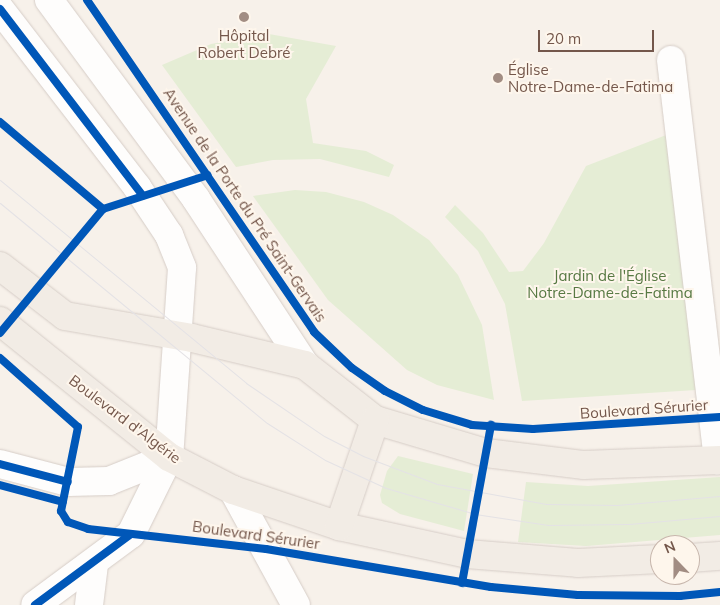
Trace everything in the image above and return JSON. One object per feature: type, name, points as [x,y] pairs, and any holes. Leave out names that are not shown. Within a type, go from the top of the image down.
[{"type":"main road","points":[[0,266],[65,316],[179,336],[305,365],[375,420],[486,453],[548,462],[637,465],[719,460]]},
{"type":"main road","name":"Boulevard d'Algérie","points":[[0,321],[169,457],[233,490],[339,526]]},
{"type":"main road","points":[[339,526],[375,420]]},
{"type":"main road","name":"Boulevard Sérurier","points":[[339,526],[467,554],[578,563],[650,559]]},
{"type":"main road","points":[[700,557],[720,556]]},
{"type":"street","points":[[50,0],[196,199],[305,365]]},
{"type":"street","points":[[0,8],[137,187],[169,235],[182,268],[179,336],[169,457],[131,534],[94,564],[35,605]]},
{"type":"street","points":[[671,60],[719,460]]},
{"type":"street","points":[[0,464],[68,482],[109,481],[169,457]]},
{"type":"street","points":[[233,490],[296,605]]},
{"type":"street","points":[[89,605],[94,564]]},
{"type":"green space","points":[[269,34],[336,46],[306,99],[313,143],[366,151],[394,165],[389,177],[320,159],[273,160],[236,167],[162,65],[211,44]]},
{"type":"green space","name":"Jardin de l'Église Notre-Dame-de-Fatima","points":[[674,132],[696,390],[522,401],[505,304],[478,251],[445,217],[455,205],[483,233],[509,272],[523,271],[544,243],[586,166]]},
{"type":"green space","points":[[295,190],[326,192],[364,202],[393,215],[429,240],[458,275],[482,325],[494,400],[437,385],[407,370],[328,300],[253,196]]},
{"type":"green space","points":[[398,456],[473,474],[464,531],[400,514],[382,503],[380,495],[387,471]]},
{"type":"green space","points":[[720,477],[720,535],[700,537],[700,535],[650,535],[650,541],[586,546],[518,542],[526,482],[588,486]]},
{"type":"tram line","points":[[0,180],[246,383],[324,436],[363,456],[437,484],[546,504],[617,505],[720,496]]},
{"type":"tram line","points":[[0,203],[267,423],[325,460],[386,488],[475,514],[548,525],[629,524],[720,516]]},
{"type":"cycle path","name":"Avenue de la Porte du Pré Saint-Gervais","points":[[87,0],[314,332],[352,368],[385,391],[423,410],[472,425],[533,429],[720,417]]},
{"type":"cycle path","points":[[0,9],[143,196]]},
{"type":"cycle path","points":[[0,122],[103,209]]},
{"type":"cycle path","name":"Avenue de la Porte du Pré Saint-Gervais","points":[[103,209],[208,175]]},
{"type":"cycle path","points":[[0,333],[103,209]]},
{"type":"cycle path","points":[[0,358],[78,427],[61,511],[68,522],[88,529],[266,549],[491,587],[578,595],[680,596],[720,592]]},
{"type":"cycle path","points":[[462,583],[491,425]]},
{"type":"cycle path","points":[[0,464],[68,482]]},
{"type":"cycle path","points":[[0,485],[63,502]]},
{"type":"cycle path","points":[[35,605],[131,534]]},
{"type":"place","name":"Hôpital Robert Debré","points":[[244,17]]},
{"type":"place","name":"Église Notre-Dame-de-Fatima","points":[[498,78]]}]
